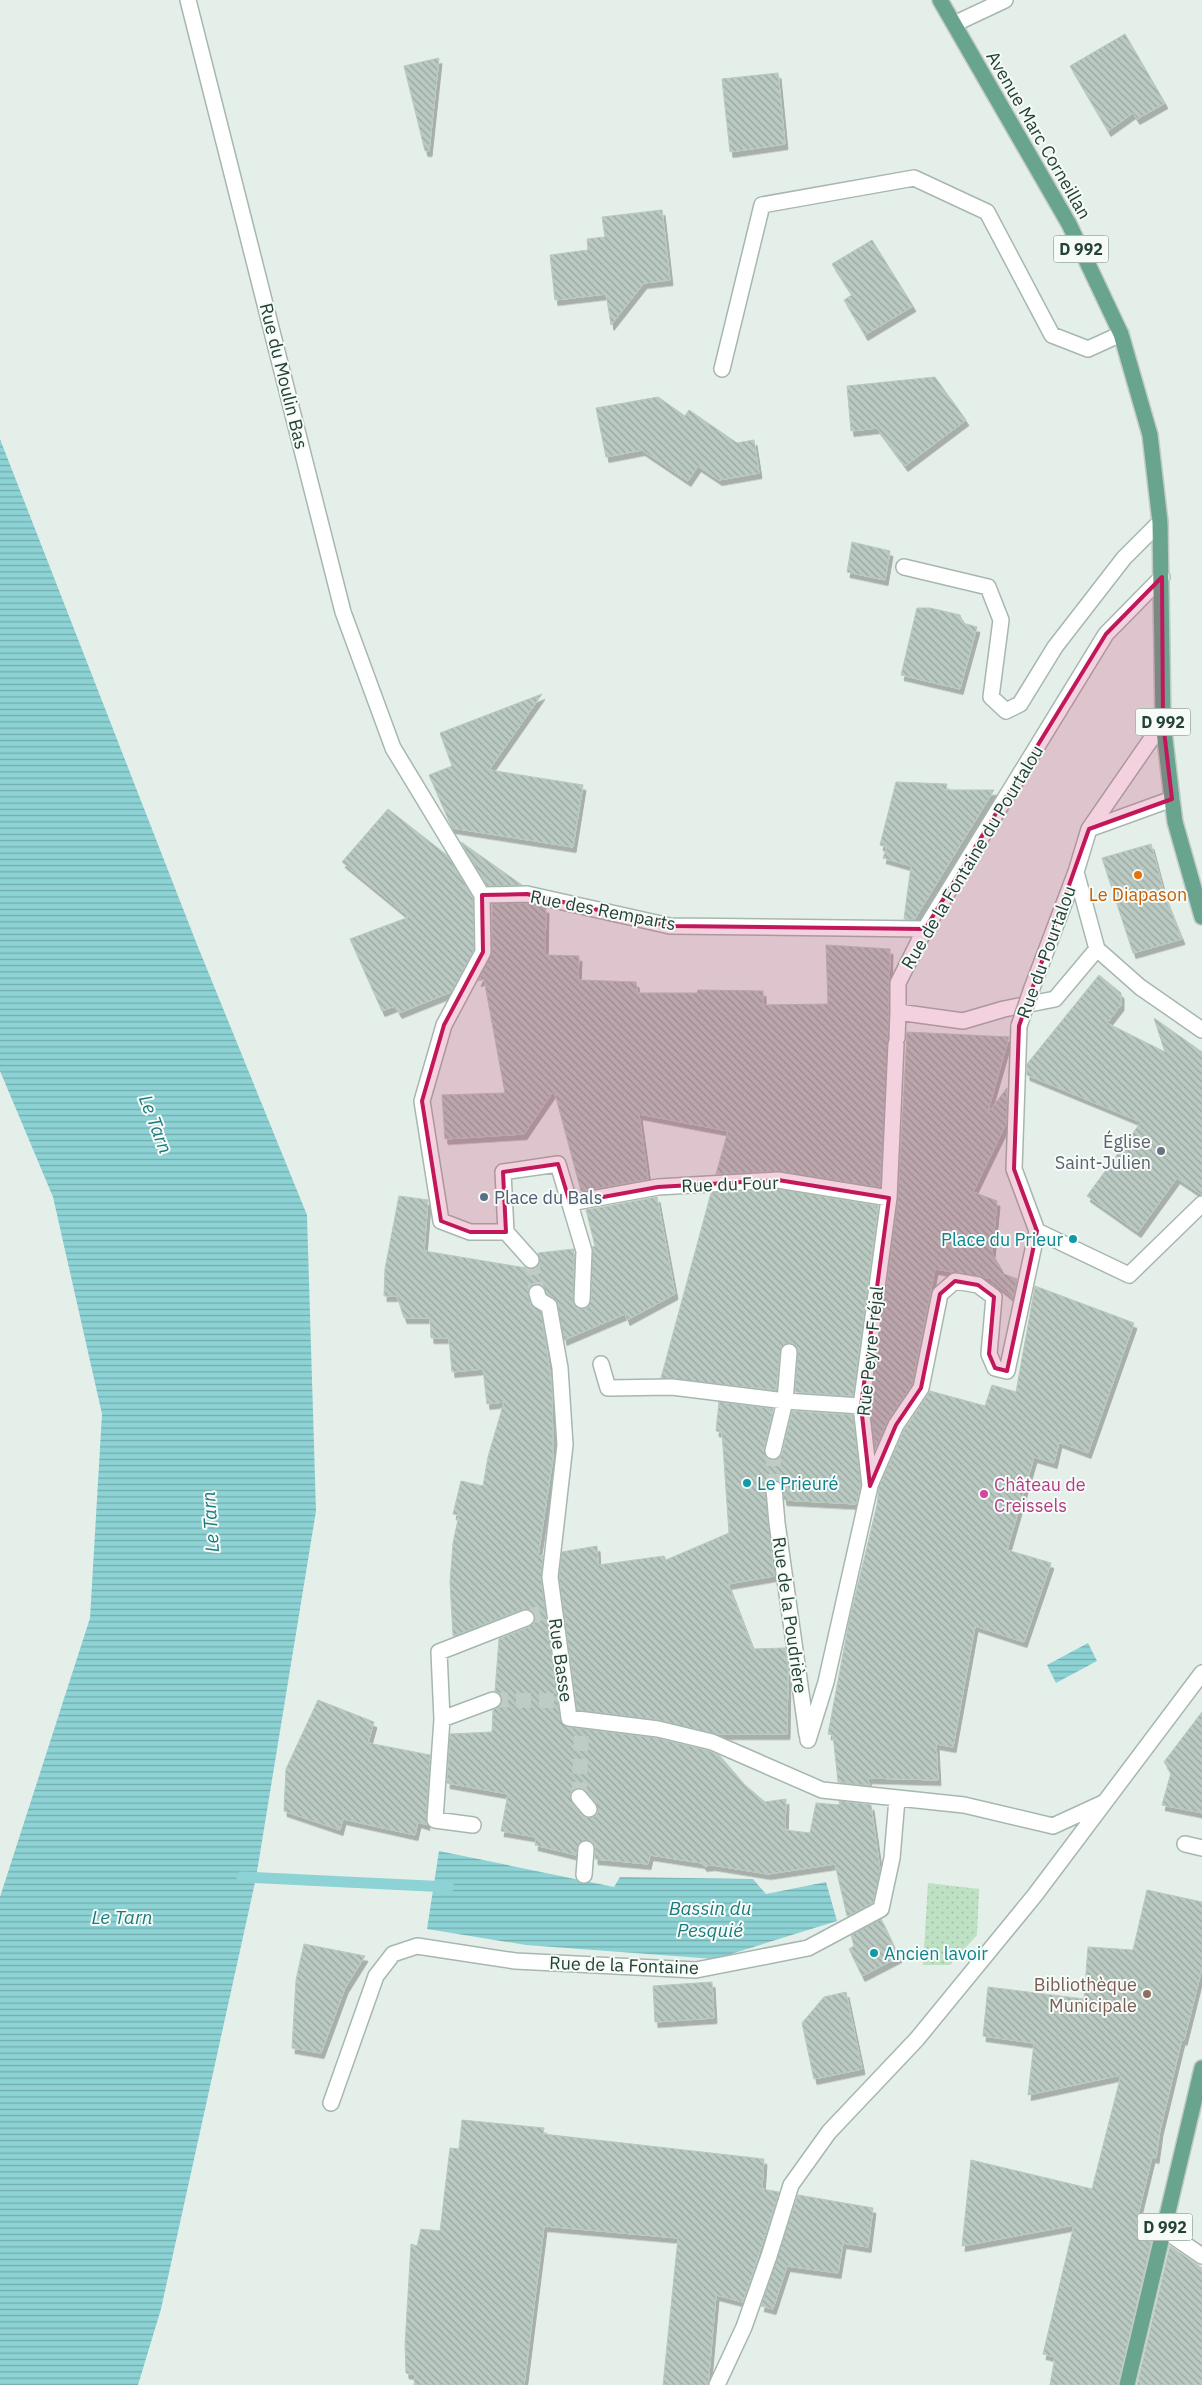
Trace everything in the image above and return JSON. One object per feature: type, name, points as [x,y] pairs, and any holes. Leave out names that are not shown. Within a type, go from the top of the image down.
[{"type":"main road","name":"Avenue Marc Corneillan","points":[[940,0],[1069,224],[1121,334],[1150,435],[1160,522]]},
{"type":"main road","name":"D 992","points":[[1160,522],[1163,722],[1175,822],[1202,917]]},
{"type":"main road","name":"D 992","points":[[1127,2385],[1202,2068]]},
{"type":"street","name":"Rue du Moulin Bas","points":[[188,0],[343,612],[393,748],[482,895]]},
{"type":"street","points":[[954,24],[1005,0]]},
{"type":"street","points":[[722,369],[762,205],[914,178],[987,212],[1052,335],[1088,349],[1121,334]]},
{"type":"street","points":[[904,567],[988,587],[1001,620],[991,697],[1006,711],[1020,704],[1055,647],[1124,558],[1160,522]]},
{"type":"street","name":"Rue de la Fontaine du Pourtalou","points":[[898,1012],[898,983],[926,929],[1106,634],[1162,577]]},
{"type":"street","name":"Rue du Pourtalou","points":[[1038,1231],[1014,1169],[1018,1026],[1076,872],[1089,828],[1163,722]]},
{"type":"street","points":[[1089,828],[1172,799]]},
{"type":"street","points":[[1076,872],[1097,949],[1140,987],[1202,1030]]},
{"type":"street","name":"Rue des Remparts","points":[[482,895],[527,894],[670,926],[926,929]]},
{"type":"street","points":[[482,895],[483,952],[444,1025],[422,1102],[441,1221],[470,1232],[506,1232]]},
{"type":"street","points":[[898,1012],[963,1021],[1004,1009],[1055,999],[1097,949]]},
{"type":"street","name":"Rue Peyre Fréjal","points":[[808,1740],[826,1682],[870,1486],[861,1406],[889,1198],[898,1012]]},
{"type":"street","points":[[531,1260],[506,1232],[503,1172],[558,1164],[584,1251],[582,1300]]},
{"type":"street","name":"Rue du Four","points":[[570,1203],[658,1187],[778,1180],[889,1198]]},
{"type":"street","points":[[870,1486],[896,1425],[921,1388],[940,1294],[955,1281],[978,1285],[994,1297],[989,1354],[995,1368],[1007,1371],[1038,1231],[1129,1274],[1202,1204]]},
{"type":"street","name":"Rue Basse","points":[[537,1293],[539,1300],[549,1306],[560,1368],[565,1445],[550,1577],[550,1610],[569,1718],[658,1730],[712,1742],[822,1790],[898,1799]]},
{"type":"street","points":[[773,1451],[785,1401],[789,1352]]},
{"type":"street","points":[[601,1364],[608,1388],[672,1387],[785,1401],[861,1406]]},
{"type":"street","name":"Rue de la Poudrière","points":[[774,1488],[777,1522],[808,1740]]},
{"type":"street","points":[[473,1825],[434,1820],[442,1720],[439,1652],[526,1618]]},
{"type":"street","points":[[717,2385],[744,2327],[770,2256],[791,2185],[829,2132],[908,2048],[1035,1895],[1202,1673]]},
{"type":"street","points":[[442,1720],[493,1700]]},
{"type":"street","points":[[579,1797],[589,1809]]},
{"type":"street","points":[[898,1799],[964,1805],[1053,1826],[1103,1803]]},
{"type":"street","name":"Rue de la Fontaine","points":[[331,2103],[376,1976],[393,1954],[417,1946],[515,1961],[696,1970],[808,1948],[881,1909],[892,1858],[898,1799]]},
{"type":"street","points":[[1185,1844],[1202,1848]]},
{"type":"street","points":[[584,1875],[586,1849]]},
{"type":"street","points":[[1164,2230],[1202,2256]]},
{"type":"highlighted area","points":[[1162,577],[1163,722],[1172,799],[1089,829],[1019,1026],[1014,1169],[1037,1231],[1007,1371],[995,1368],[989,1354],[994,1297],[978,1285],[955,1281],[940,1294],[921,1388],[896,1425],[870,1486],[861,1406],[889,1198],[778,1180],[658,1187],[570,1203],[558,1164],[503,1172],[506,1232],[470,1232],[441,1221],[422,1101],[444,1025],[483,952],[482,895],[527,894],[670,926],[925,929],[1106,634]]},
{"type":"green space","points":[[928,1883],[979,1889],[977,1935],[950,1965],[923,1965]]},
{"type":"water","name":"Le Tarn","points":[[0,439],[196,942],[307,1215],[316,1511],[256,1878],[161,2309],[138,2385],[0,2385],[0,1897],[90,1618],[102,1414],[53,1197],[0,1071]]},
{"type":"water","points":[[1088,1643],[1097,1661],[1056,1683],[1047,1665]]},
{"type":"water","name":"Bassin du Pesquié","points":[[439,1851],[614,1887],[620,1877],[753,1879],[766,1894],[826,1882],[837,1921],[715,1959],[526,1945],[427,1929]]},
{"type":"building","points":[[1125,34],[1165,103],[1137,119],[1133,113],[1108,131],[1070,66]]},
{"type":"building","points":[[439,58],[429,151],[425,151],[404,66]]},
{"type":"building","points":[[778,73],[785,144],[730,152],[722,79]]},
{"type":"building","points":[[662,210],[670,280],[644,283],[611,325],[606,294],[555,300],[550,255],[588,250],[587,239],[605,237],[602,217]]},
{"type":"building","points":[[872,240],[913,306],[865,335],[844,300],[852,295],[832,264]]},
{"type":"building","points":[[935,377],[966,420],[905,466],[877,428],[851,431],[847,386]]},
{"type":"building","points":[[658,397],[685,416],[689,410],[737,443],[754,440],[759,473],[719,480],[698,466],[688,481],[642,450],[606,457],[596,408]]},
{"type":"building","points":[[852,542],[890,551],[885,580],[847,572]]},
{"type":"building","points":[[917,608],[930,608],[960,615],[963,623],[977,627],[960,689],[901,675]]},
{"type":"building","points":[[542,694],[489,770],[583,785],[573,847],[452,828],[429,775],[452,766],[440,733]]},
{"type":"building","points":[[896,782],[947,784],[946,790],[994,790],[914,920],[904,919],[911,866],[883,858],[887,847],[880,845]]},
{"type":"building","points":[[388,809],[448,856],[473,898],[474,950],[451,992],[399,1013],[395,1006],[382,1011],[350,939],[409,917],[342,862]]},
{"type":"building","points":[[461,842],[522,885],[487,886]]},
{"type":"building","points":[[1151,844],[1165,897],[1182,939],[1133,953],[1102,858]]},
{"type":"building","points":[[526,903],[546,908],[545,955],[579,956],[578,980],[636,982],[637,993],[697,993],[698,990],[763,991],[763,1005],[828,1004],[826,945],[890,949],[888,1039],[880,1187],[779,1171],[716,1174],[728,1131],[639,1114],[648,1179],[581,1191],[554,1090],[524,1134],[445,1139],[442,1095],[505,1093],[484,979],[478,981],[492,952],[492,904]]},
{"type":"building","points":[[1099,975],[1121,993],[1121,1005],[1107,1023],[1165,1052],[1154,1018],[1202,1052],[1202,1195],[1177,1178],[1138,1232],[1087,1196],[1141,1122],[1027,1075],[1027,1064]]},
{"type":"building","points":[[907,1032],[1009,1037],[987,1114],[1007,1088],[1006,1124],[973,1192],[997,1201],[992,1253],[1004,1274],[1017,1279],[1013,1298],[989,1278],[935,1269],[912,1384],[888,1420],[875,1449],[870,1406],[898,1199]]},
{"type":"building","points":[[778,1189],[878,1206],[853,1396],[795,1392],[798,1352],[795,1345],[790,1343],[785,1344],[780,1351],[776,1390],[661,1378],[711,1193]]},
{"type":"building","points":[[399,1196],[428,1200],[424,1251],[532,1269],[540,1262],[538,1253],[574,1249],[573,1300],[577,1308],[587,1308],[591,1301],[592,1247],[595,1246],[586,1210],[657,1197],[675,1294],[627,1320],[625,1314],[564,1340],[556,1300],[547,1294],[544,1287],[540,1284],[534,1284],[528,1291],[530,1303],[541,1312],[552,1386],[553,1458],[538,1556],[543,1555],[541,1578],[560,1720],[567,1727],[656,1738],[709,1751],[720,1756],[745,1785],[765,1802],[786,1799],[785,1830],[810,1833],[816,1803],[840,1805],[839,1801],[871,1805],[880,1870],[873,1903],[847,1916],[835,1864],[768,1874],[712,1865],[704,1866],[702,1863],[650,1855],[648,1864],[595,1859],[595,1845],[587,1840],[579,1843],[576,1855],[535,1845],[536,1837],[501,1831],[508,1794],[447,1783],[450,1734],[492,1732],[493,1710],[500,1706],[502,1701],[499,1693],[495,1691],[499,1639],[529,1627],[535,1619],[531,1610],[523,1609],[453,1636],[450,1582],[453,1543],[459,1515],[453,1514],[461,1481],[483,1486],[488,1457],[504,1402],[487,1404],[483,1369],[452,1372],[449,1338],[431,1338],[430,1318],[404,1318],[397,1296],[384,1296],[385,1269]],"holes":[[[577,1788],[586,1791],[596,1803],[598,1812],[595,1816],[585,1818],[572,1803],[570,1793]]]},
{"type":"building","points":[[1035,1286],[1134,1323],[1088,1453],[1059,1442],[1054,1463],[1034,1457],[1007,1550],[1051,1563],[1024,1642],[975,1626],[953,1747],[936,1744],[938,1780],[868,1778],[869,1786],[838,1782],[833,1735],[828,1734],[849,1622],[877,1505],[879,1487],[904,1430],[930,1391],[985,1406],[992,1385],[1016,1392]]},
{"type":"building","points":[[719,1402],[773,1409],[764,1449],[766,1457],[771,1460],[779,1458],[782,1454],[792,1411],[853,1415],[861,1485],[856,1504],[784,1500],[781,1483],[777,1480],[769,1481],[765,1490],[774,1576],[728,1584],[753,1649],[785,1648],[788,1669],[787,1734],[716,1734],[659,1720],[577,1710],[559,1577],[562,1552],[597,1546],[598,1565],[664,1556],[666,1560],[729,1533],[722,1432],[716,1431]]},
{"type":"building","points":[[318,1700],[374,1722],[368,1743],[430,1755],[427,1825],[418,1822],[415,1835],[343,1819],[340,1830],[284,1811],[286,1769]]},
{"type":"building","points":[[1202,1712],[1202,1813],[1162,1805],[1171,1773],[1164,1762]]},
{"type":"building","points":[[1147,1890],[1202,1902],[1202,1968],[1184,2040],[1182,2039],[1160,2130],[1156,2158],[1152,2157],[1136,2223],[1153,2234],[1118,2385],[1050,2385],[1055,2357],[1043,2354],[1074,2225],[962,2246],[971,2160],[1092,2189],[1121,2075],[1028,2095],[1034,2043],[983,2036],[988,1987],[1084,1999],[1088,1947],[1133,1950]]},
{"type":"building","name":"Ancien lavoir","points":[[881,1919],[899,1957],[862,1976],[849,1949],[854,1946],[851,1935]]},
{"type":"building","points":[[304,1944],[365,1956],[345,1988],[321,2053],[292,2048],[296,1980]]},
{"type":"building","points":[[712,1982],[714,2018],[655,2022],[653,1986]]},
{"type":"building","points":[[846,1992],[862,2069],[814,2079],[802,2023],[824,1997]]},
{"type":"building","points":[[462,2120],[544,2128],[543,2134],[764,2159],[762,2189],[779,2192],[743,2302],[716,2295],[708,2385],[663,2385],[678,2238],[544,2226],[524,2385],[414,2385],[415,2375],[406,2373],[405,2345],[411,2244],[417,2246],[421,2229],[440,2231],[450,2148],[459,2149]]},
{"type":"building","points":[[798,2195],[873,2208],[868,2247],[843,2243],[838,2273],[787,2266],[773,2309],[761,2306]]},
{"type":"building","points":[[1170,2246],[1202,2268],[1202,2385],[1137,2385]]},
{"type":"waterway","points":[[242,1877],[449,1887]]},
{"type":"tunnel","points":[[531,1260],[537,1293]]},
{"type":"tunnel","points":[[773,1451],[774,1489]]},
{"type":"tunnel","points":[[526,1618],[546,1611]]},
{"type":"tunnel","points":[[493,1700],[567,1701]]},
{"type":"tunnel","points":[[579,1797],[582,1719]]},
{"type":"place","name":"Le Diapason","points":[[1138,875]]},
{"type":"place","name":"Église Saint-Julien","points":[[1161,1151]]},
{"type":"place","name":"Place du Bals","points":[[484,1197]]},
{"type":"place","name":"Place du Prieur","points":[[1073,1239]]},
{"type":"place","name":"Le Prieuré","points":[[747,1483]]},
{"type":"place","name":"Château de Creissels","points":[[984,1494]]},
{"type":"place","name":"Ancien lavoir","points":[[874,1953]]},
{"type":"place","name":"Bibliothèque Municipale","points":[[1147,1994]]}]
